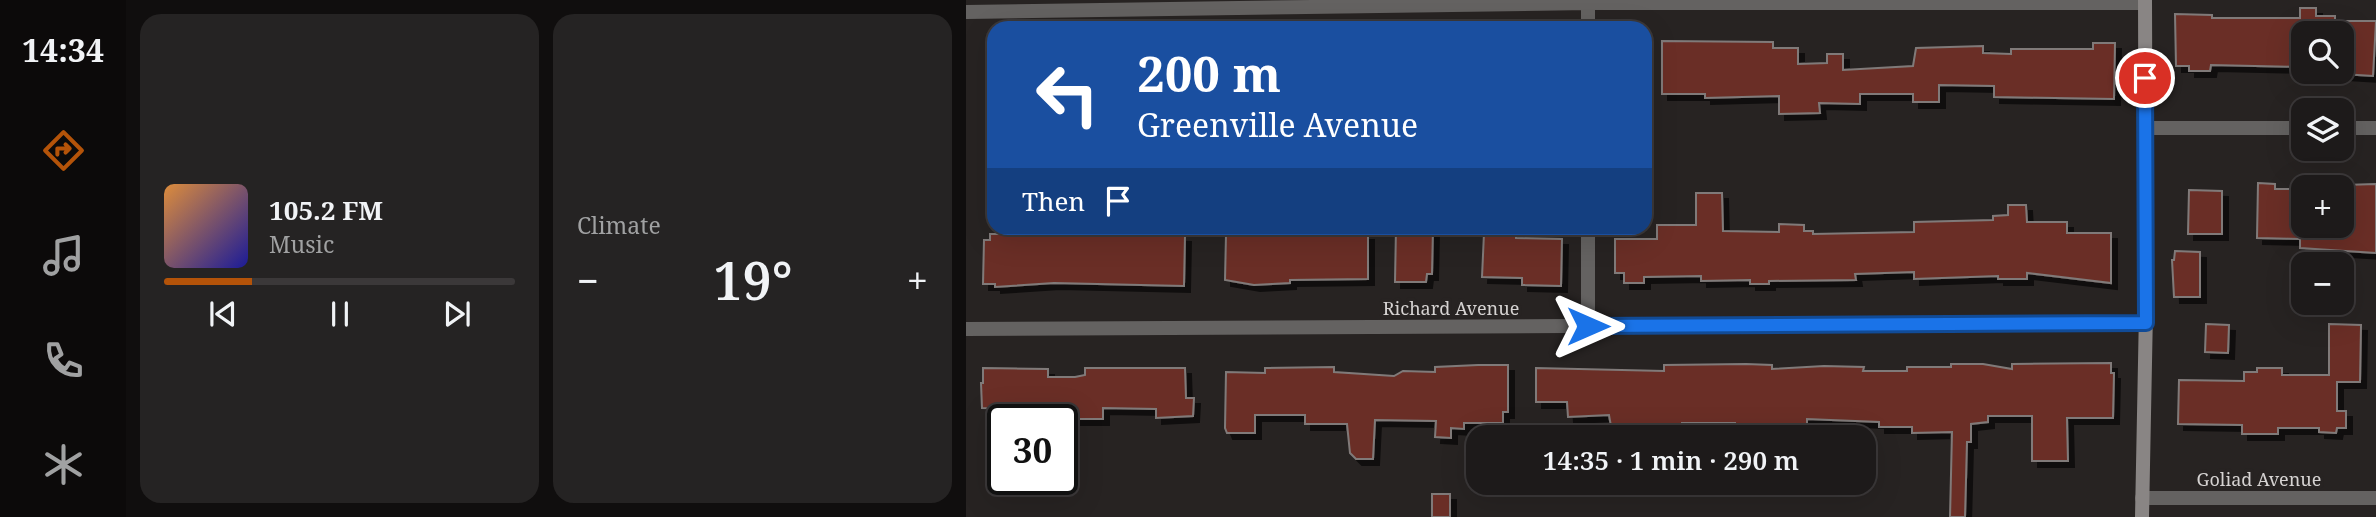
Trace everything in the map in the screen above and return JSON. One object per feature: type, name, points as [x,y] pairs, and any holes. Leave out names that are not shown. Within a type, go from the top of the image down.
[{"type":"main road","points":[[2142,517],[2146,323],[2145,1]]},
{"type":"street","points":[[966,12],[1588,2],[2145,1]]},
{"type":"street","points":[[1588,2],[1588,21]]},
{"type":"street","points":[[2145,128],[2291,128]]},
{"type":"street","points":[[2354,128],[2376,128]]},
{"type":"street","points":[[1588,235],[1588,326]]},
{"type":"street","name":"Richard Avenue","points":[[966,329],[2146,323]]},
{"type":"street","name":"Goliad Avenue","points":[[2142,498],[2376,498]]},
{"type":"building","points":[[2300,8],[2316,8],[2316,16],[2335,16],[2335,21],[2291,21],[2291,67],[2211,65],[2210,71],[2189,71],[2189,66],[2176,66],[2175,14],[2212,15],[2212,18],[2300,18]]},
{"type":"building","points":[[2354,21],[2376,21],[2373,76],[2354,75]]},
{"type":"building","points":[[1662,41],[1773,42],[1773,48],[1798,48],[1798,64],[1827,63],[1827,54],[1843,54],[1843,70],[1913,66],[1916,48],[1983,46],[1983,53],[2011,54],[2011,49],[2093,49],[2093,43],[2115,43],[2114,99],[1994,97],[1994,86],[1939,85],[1939,102],[1913,102],[1913,94],[1860,94],[1860,104],[1819,103],[1820,113],[1779,114],[1779,96],[1705,98],[1705,94],[1662,94]]},
{"type":"building","points":[[2258,183],[2275,184],[2275,189],[2291,189],[2291,238],[2354,238],[2354,185],[2376,184],[2376,253],[2300,248],[2300,239],[2257,238]]},
{"type":"building","points":[[2189,190],[2222,191],[2222,234],[2188,234]]},
{"type":"building","points":[[1696,193],[1722,193],[1723,231],[1779,232],[1779,224],[1804,225],[1804,231],[1813,231],[1813,234],[1914,232],[1914,222],[1993,220],[1993,216],[2008,215],[2008,205],[2026,205],[2027,222],[2067,222],[2067,233],[2111,233],[2111,283],[2027,273],[2027,279],[1998,279],[1998,276],[1914,279],[1914,272],[1855,274],[1856,280],[1769,281],[1769,284],[1750,284],[1750,280],[1701,281],[1701,276],[1644,277],[1644,283],[1624,283],[1624,273],[1615,273],[1615,239],[1657,239],[1657,225],[1696,225]]},
{"type":"building","points":[[990,235],[1185,236],[1184,286],[1054,283],[995,287],[995,284],[983,284],[984,240],[990,240]]},
{"type":"building","points":[[1226,235],[1368,235],[1368,279],[1290,280],[1290,283],[1254,285],[1225,280]]},
{"type":"building","points":[[1396,235],[1433,235],[1432,274],[1427,274],[1426,282],[1395,282]]},
{"type":"building","points":[[1484,235],[1562,239],[1561,286],[1522,285],[1522,278],[1482,277]]},
{"type":"building","points":[[2175,251],[2200,252],[2200,297],[2174,297],[2172,260]]},
{"type":"building","points":[[2206,324],[2229,325],[2228,353],[2205,352]]},
{"type":"building","points":[[2329,324],[2361,325],[2360,382],[2337,382],[2337,411],[2346,411],[2346,428],[2337,428],[2336,433],[2319,432],[2319,428],[2278,428],[2278,434],[2242,434],[2242,425],[2178,424],[2179,380],[2244,381],[2244,372],[2257,372],[2257,368],[2282,368],[2282,375],[2329,375]]},
{"type":"building","points":[[2111,363],[2111,373],[2114,373],[2113,418],[2067,418],[2068,461],[2032,461],[2032,416],[1988,416],[1988,422],[1971,424],[1971,442],[1967,442],[1965,517],[1950,517],[1952,432],[1912,433],[1912,427],[1879,427],[1879,422],[1807,419],[1807,425],[1611,425],[1609,415],[1568,417],[1567,402],[1536,402],[1536,368],[1664,371],[1664,365],[1746,364],[1772,365],[1772,369],[1824,366],[1864,367],[1863,371],[1907,371],[1907,367],[1951,367],[1951,364],[1983,364],[2012,369],[2012,364]]},
{"type":"building","points":[[1508,365],[1508,412],[1503,412],[1503,423],[1464,423],[1464,429],[1451,428],[1451,438],[1435,437],[1436,421],[1375,420],[1373,459],[1356,459],[1350,453],[1347,424],[1305,424],[1305,415],[1255,415],[1255,433],[1227,433],[1225,428],[1226,372],[1265,373],[1265,368],[1334,367],[1334,372],[1394,376],[1403,371],[1435,372],[1435,367]]},
{"type":"building","points":[[983,368],[1048,369],[1048,377],[1075,377],[1085,375],[1085,368],[1185,368],[1186,398],[1194,398],[1193,416],[1156,418],[1156,409],[1103,408],[1103,419],[1078,419],[1078,404],[987,404],[987,408],[982,408]]},
{"type":"building","points":[[1432,494],[1450,494],[1450,517],[1432,517]]},
{"type":"route","points":[[1588,326],[2146,323],[2145,78]]}]
